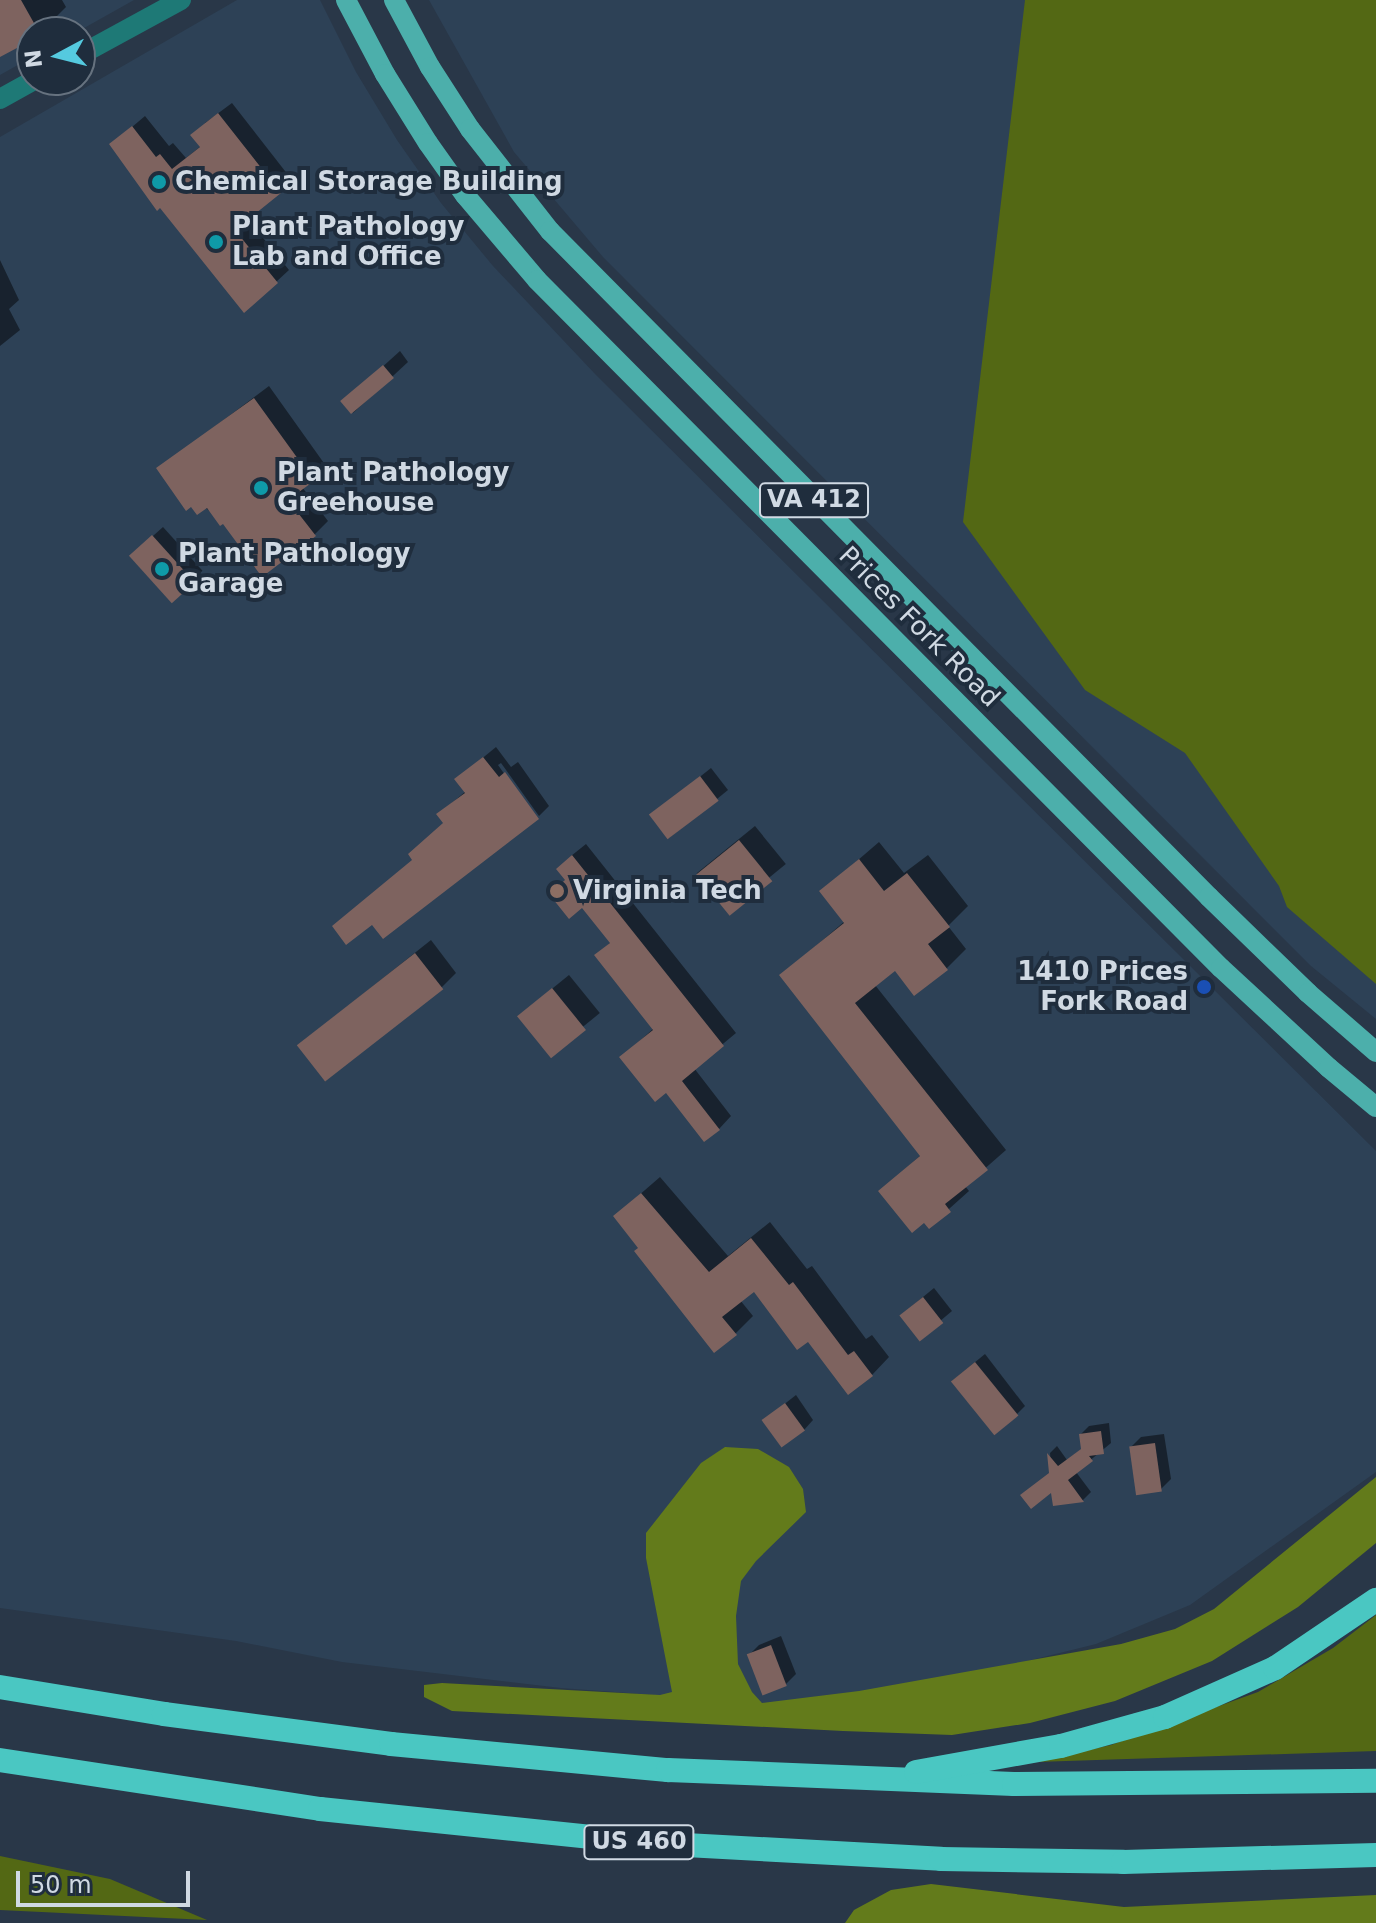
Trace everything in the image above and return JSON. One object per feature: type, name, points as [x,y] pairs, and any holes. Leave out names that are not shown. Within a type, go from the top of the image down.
[{"type":"highway","points":[[875,1781],[1061,1746],[1165,1717],[1275,1668],[1376,1600]]},
{"type":"highway","points":[[0,1687],[164,1714],[422,1748],[668,1770],[875,1781],[1120,1785],[1376,1781]]},
{"type":"highway","name":"US 460","points":[[0,1760],[320,1809],[649,1843],[925,1858],[1107,1862],[1376,1855]]},
{"type":"main road","name":"Prices Fork Road","points":[[346,0],[385,74],[428,143],[465,195],[537,280],[1249,995],[1376,1107]]},
{"type":"main road","name":"Prices Fork Road","points":[[394,0],[430,67],[470,129],[550,231],[1209,897],[1308,993],[1376,1052]]},
{"type":"street","points":[[96,46],[181,0]]},
{"type":"shaded area","points":[[0,0],[134,0],[96,21],[96,16],[16,16],[16,66],[0,75]]},
{"type":"shaded area","name":"Virginia Tech","points":[[237,0],[320,0],[356,72],[397,140],[441,203],[493,266],[596,375],[1376,1151],[1376,1472],[1190,1605],[1096,1644],[864,1701],[762,1703],[561,1688],[342,1662],[236,1641],[0,1608],[0,137],[71,96],[96,96],[96,82]]},
{"type":"shaded area","points":[[429,0],[1376,0],[1376,1019],[1311,966],[603,257],[514,152]]},
{"type":"green space","points":[[1025,0],[1376,0],[1376,984],[1287,907],[1279,886],[1185,753],[1085,690],[963,522]]},
{"type":"green space","points":[[725,1447],[758,1449],[789,1467],[803,1489],[806,1512],[756,1561],[741,1581],[736,1616],[738,1664],[752,1692],[762,1703],[859,1691],[1121,1644],[1175,1629],[1214,1609],[1376,1477],[1376,1543],[1298,1607],[1212,1661],[1115,1701],[1030,1723],[952,1735],[843,1731],[452,1711],[424,1697],[424,1685],[442,1683],[660,1695],[672,1692],[646,1558],[646,1533],[701,1463]]},
{"type":"green space","points":[[1376,1615],[1376,1751],[1036,1762],[1111,1745],[1258,1692],[1333,1648]]},
{"type":"green space","points":[[0,1856],[110,1879],[207,1920],[0,1910]]},
{"type":"green space","points":[[931,1884],[1124,1907],[1376,1895],[1376,1923],[845,1923],[854,1910],[891,1890]]},
{"type":"building","points":[[0,0],[21,0],[30,16],[16,16],[16,48],[0,57]]},
{"type":"building","points":[[218,113],[281,193],[235,230],[278,283],[244,313],[160,208],[157,211],[109,144],[132,126],[156,157],[160,154],[172,169],[200,147],[190,135]]},
{"type":"building","points":[[383,365],[394,378],[351,414],[340,401]]},
{"type":"building","points":[[254,398],[314,481],[288,500],[316,536],[262,577],[223,524],[220,526],[207,508],[197,515],[191,507],[186,511],[156,468]]},
{"type":"building","name":"Plant Pathology Garage","points":[[152,535],[195,583],[172,603],[129,556]]},
{"type":"building","points":[[483,757],[499,777],[505,772],[539,819],[383,939],[372,925],[346,945],[332,926],[412,860],[408,854],[443,823],[436,814],[465,793],[454,779]]},
{"type":"building","points":[[700,776],[719,801],[668,839],[649,815]]},
{"type":"building","points":[[739,840],[772,881],[730,916],[696,875]]},
{"type":"building","points":[[572,855],[724,1046],[682,1081],[720,1130],[704,1142],[666,1093],[655,1102],[619,1057],[653,1030],[594,955],[610,943],[582,908],[569,919],[549,894],[565,880],[556,869]]},
{"type":"building","points":[[859,859],[884,891],[907,873],[950,927],[928,944],[948,970],[914,996],[895,971],[855,1003],[988,1170],[945,1204],[951,1212],[929,1229],[924,1223],[912,1233],[878,1191],[920,1156],[779,975],[844,923],[819,891]]},
{"type":"building","points":[[415,953],[443,989],[325,1082],[297,1045]]},
{"type":"building","points":[[552,988],[586,1030],[551,1058],[517,1016]]},
{"type":"building","points":[[641,1193],[709,1272],[751,1238],[789,1285],[793,1282],[848,1355],[854,1351],[873,1376],[848,1395],[808,1342],[797,1350],[754,1292],[722,1317],[737,1335],[714,1353],[634,1251],[638,1248],[613,1216]]},
{"type":"building","points":[[923,1297],[943,1323],[920,1341],[899,1315]]},
{"type":"building","points":[[975,1362],[1018,1416],[994,1435],[951,1382]]},
{"type":"building","points":[[785,1403],[805,1431],[782,1448],[762,1420]]},
{"type":"building","points":[[1101,1431],[1104,1454],[1089,1456],[1093,1461],[1068,1480],[1084,1502],[1053,1506],[1051,1493],[1031,1509],[1020,1495],[1049,1473],[1047,1453],[1058,1466],[1081,1449],[1079,1434]]},
{"type":"building","points":[[1155,1443],[1162,1492],[1136,1495],[1129,1447]]},
{"type":"building","points":[[771,1645],[787,1686],[762,1695],[747,1654]]},
{"type":"place","name":"Chemical Storage Building","points":[[159,182]]},
{"type":"place","name":"Plant Pathology Lab and Office","points":[[216,242]]},
{"type":"place","name":"Plant Pathology Greehouse","points":[[261,488]]},
{"type":"place","name":"Plant Pathology Garage","points":[[162,569]]},
{"type":"place","name":"Virginia Tech","points":[[557,891]]},
{"type":"place","name":"1410 Prices Fork Road","points":[[1204,987]]}]
